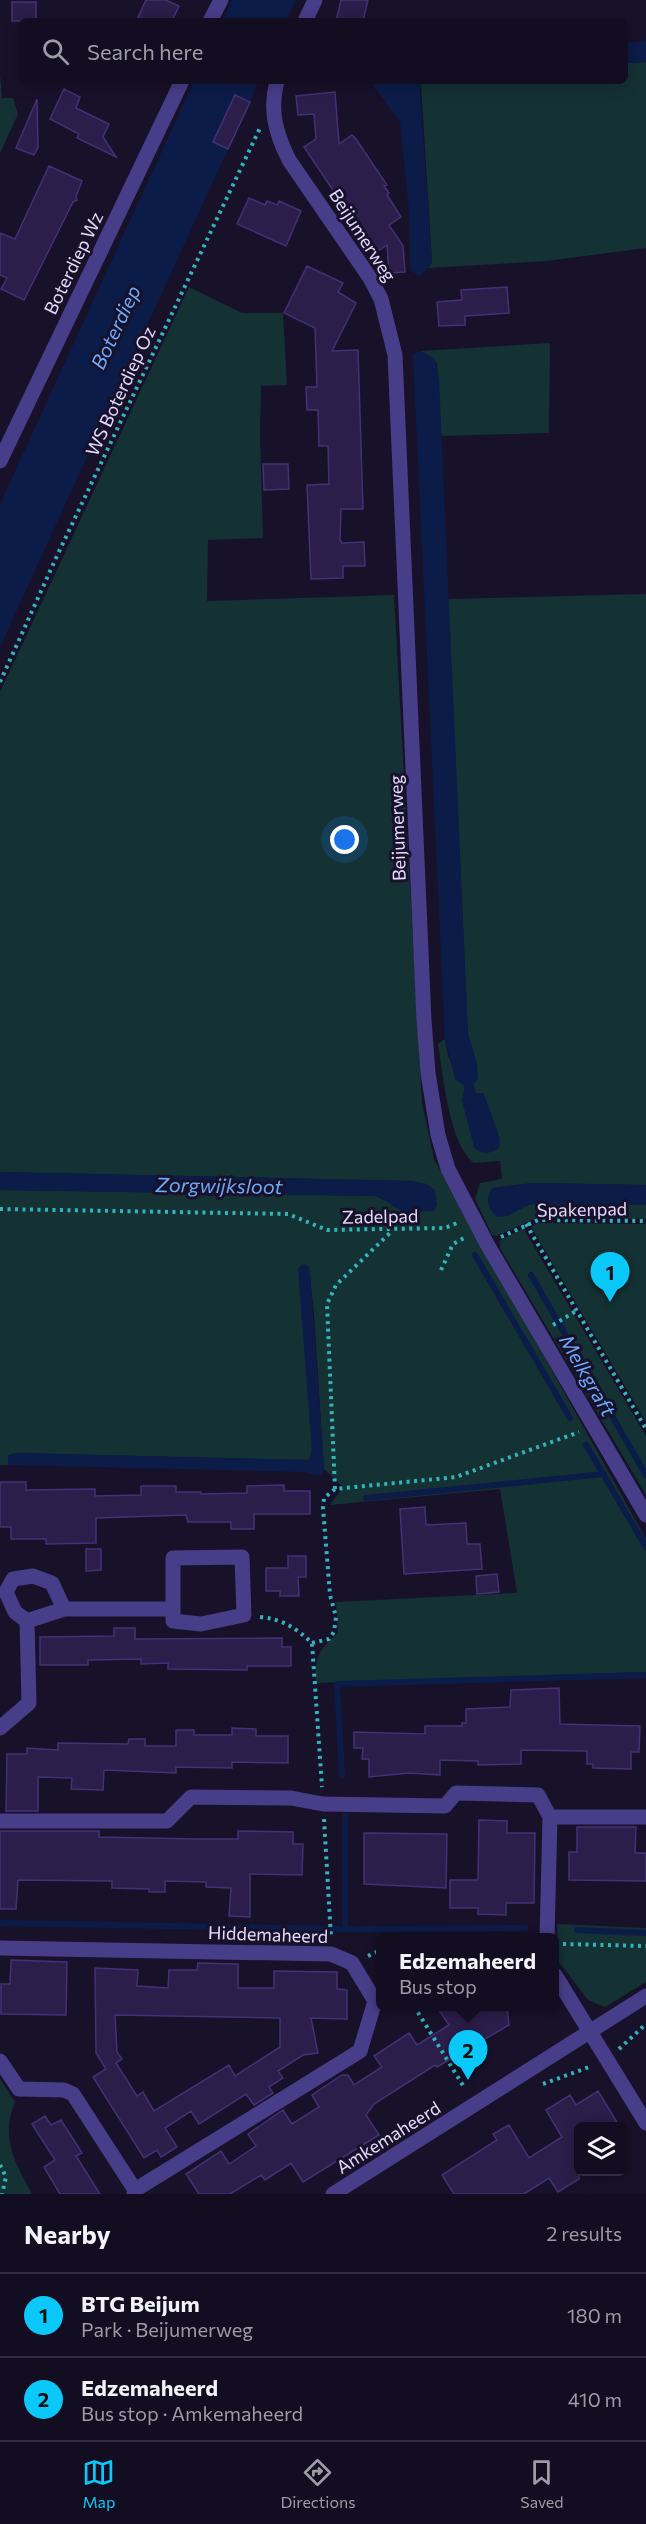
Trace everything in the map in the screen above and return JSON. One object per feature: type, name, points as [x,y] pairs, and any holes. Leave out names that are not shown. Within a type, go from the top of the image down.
[{"type":"street","points":[[211,18],[220,0]]},
{"type":"street","points":[[306,18],[315,0]]},
{"type":"street","name":"Boterdiep Wz","points":[[0,461],[181,84]]},
{"type":"street","points":[[273,118],[273,93],[276,84]]},
{"type":"street","name":"Beijumerweg","points":[[273,118],[280,142],[289,160],[370,278],[381,299],[394,355],[428,1073],[438,1135],[448,1169],[484,1237],[646,1515]]},
{"type":"street","points":[[242,1557],[244,1615],[201,1624],[173,1621],[173,1609],[173,1558],[242,1557]]},
{"type":"street","points":[[27,1621],[15,1612],[6,1592],[13,1579],[33,1576],[52,1583],[64,1609]]},
{"type":"street","points":[[27,1621],[64,1609],[173,1609]]},
{"type":"street","points":[[0,1728],[29,1703],[27,1621]]},
{"type":"street","points":[[0,1821],[167,1821],[191,1797],[291,1798],[323,1804],[444,1806],[456,1793],[538,1795],[550,1817],[547,1933]]},
{"type":"street","points":[[550,1817],[646,1817]]},
{"type":"street","name":"Hiddemaheerd","points":[[0,1948],[331,1954],[352,1963],[375,2001],[360,2051],[135,2192],[73,2094],[64,2090],[19,2089],[0,2061]]},
{"type":"street","points":[[559,1981],[646,2123]]},
{"type":"street","name":"Amkemaheerd","points":[[333,2194],[646,1996]]},
{"type":"path","name":"WS Boterdiep Oz","points":[[0,682],[257,130],[273,118]]},
{"type":"path","name":"Zadelpad","points":[[0,1209],[288,1214],[327,1230],[446,1228],[472,1215]]},
{"type":"path","name":"Spakenpad","points":[[441,1270],[453,1244],[538,1220],[646,1221]]},
{"type":"path","points":[[526,1224],[646,1429]]},
{"type":"path","points":[[335,1489],[327,1304],[336,1285],[393,1230]]},
{"type":"path","points":[[549,1327],[576,1311]]},
{"type":"path","points":[[244,1615],[277,1618],[299,1631],[312,1643],[329,1639],[334,1632],[336,1617],[330,1595],[323,1508],[324,1498],[335,1489],[456,1477],[594,1426]]},
{"type":"path","name":"Hiddemaheerd","points":[[312,1643],[331,1940]]},
{"type":"path","points":[[559,1945],[646,1946]]},
{"type":"path","points":[[417,2011],[464,2086]]},
{"type":"path","points":[[535,2089],[544,2083],[583,2070],[606,2058],[628,2042],[646,2024]]},
{"type":"path","points":[[0,2165],[6,2176],[2,2194]]},
{"type":"green space","points":[[646,62],[646,248],[546,261],[428,268],[432,262],[421,84],[628,84],[628,63]]},
{"type":"green space","points":[[0,74],[2,98],[13,98],[18,114],[0,153]]},
{"type":"green space","points":[[189,287],[242,313],[283,313],[287,385],[261,386],[263,538],[208,540],[207,601],[394,595],[422,1103],[434,1159],[646,1539],[646,1672],[316,1683],[319,1655],[326,1644],[338,1633],[336,1602],[517,1593],[500,1489],[330,1505],[343,1487],[324,1469],[309,1267],[312,1451],[309,1460],[14,1453],[8,1456],[8,1465],[0,1465],[0,1190],[375,1196],[409,1211],[433,1211],[435,1190],[426,1184],[411,1181],[0,1172],[0,692]]},
{"type":"green space","points":[[550,343],[549,433],[441,436],[437,363],[421,351]]},
{"type":"green space","points":[[646,594],[646,1185],[533,1183],[492,1188],[507,1216],[535,1203],[646,1205],[646,1219],[538,1217],[497,1236],[492,1235],[475,1199],[480,1183],[502,1179],[500,1161],[474,1163],[465,1154],[448,1108],[438,1044],[445,1039],[448,1056],[465,1087],[464,1097],[476,1093],[473,1084],[477,1065],[468,1034],[448,599]]},
{"type":"green space","points":[[537,1223],[646,1224],[646,1422],[531,1227]]},
{"type":"green space","points":[[523,1228],[646,1436],[646,1495],[500,1248],[500,1241]]},
{"type":"green space","points":[[557,1924],[646,1928],[646,1982],[605,2007],[588,2000],[559,1962]]},
{"type":"green space","points":[[0,2079],[15,2102],[9,2127],[9,2138],[15,2160],[32,2194],[0,2194]]},
{"type":"water","points":[[232,0],[296,0],[287,18],[223,18]]},
{"type":"water","points":[[646,41],[646,62],[628,63],[628,43]]},
{"type":"water","name":"Boterdiep","points":[[193,84],[258,84],[0,647],[0,504]]},
{"type":"water","points":[[374,84],[421,84],[432,262],[420,277],[410,270],[409,211],[400,122]]},
{"type":"water","points":[[421,351],[434,358],[439,378],[468,1034],[477,1065],[478,1078],[474,1084],[476,1093],[483,1093],[500,1139],[499,1148],[486,1153],[474,1147],[462,1100],[465,1087],[455,1079],[445,1039],[413,354]]},
{"type":"water","name":"Zorgwijksloot","points":[[0,1172],[411,1181],[426,1184],[435,1190],[437,1205],[433,1213],[433,1211],[411,1213],[401,1211],[375,1196],[0,1190]]},
{"type":"water","points":[[533,1183],[646,1185],[646,1205],[530,1204],[507,1216],[497,1217],[491,1211],[488,1200],[492,1188]]},
{"type":"water","points":[[305,1264],[309,1267],[310,1273],[324,1467],[322,1474],[317,1476],[304,1472],[8,1465],[8,1456],[14,1453],[309,1460],[312,1451],[298,1269]]},
{"type":"building","points":[[146,0],[166,0],[179,6],[173,18],[138,17]]},
{"type":"building","points":[[341,0],[368,0],[364,18],[337,18]]},
{"type":"building","points":[[12,2],[36,2],[36,18],[18,18],[18,21],[12,21]]},
{"type":"building","points":[[64,89],[80,97],[76,108],[109,124],[103,137],[116,157],[77,138],[79,134],[50,119]]},
{"type":"building","points":[[335,92],[339,144],[352,135],[356,139],[387,185],[384,186],[389,193],[387,195],[401,217],[389,225],[403,246],[405,272],[389,273],[387,245],[375,253],[304,147],[316,139],[314,114],[298,115],[296,96]]},
{"type":"building","points":[[235,95],[250,102],[228,149],[213,142]]},
{"type":"building","points":[[37,99],[38,147],[34,155],[16,148]]},
{"type":"building","points":[[49,166],[82,181],[76,196],[77,200],[73,202],[24,300],[1,289],[7,278],[0,275],[0,233],[15,239]]},
{"type":"building","points":[[249,198],[265,205],[267,201],[277,205],[279,201],[301,211],[286,246],[237,224]]},
{"type":"building","points":[[307,266],[343,283],[338,292],[356,303],[332,351],[358,350],[363,509],[341,509],[340,540],[342,543],[364,542],[365,566],[343,566],[343,578],[311,579],[307,485],[329,484],[328,446],[319,446],[318,410],[307,410],[306,387],[317,387],[315,328],[284,313]]},
{"type":"building","points":[[507,287],[509,313],[465,316],[465,325],[439,326],[437,302],[462,300],[461,290]]},
{"type":"building","points":[[263,464],[288,464],[289,489],[264,490]]},
{"type":"building","points":[[0,1482],[26,1482],[26,1490],[95,1489],[95,1496],[141,1495],[141,1486],[176,1486],[176,1492],[201,1492],[201,1494],[247,1493],[247,1486],[284,1485],[284,1491],[310,1491],[310,1514],[254,1514],[254,1529],[231,1529],[231,1522],[188,1522],[186,1515],[96,1518],[96,1543],[46,1544],[46,1539],[11,1539],[11,1527],[0,1527]]},
{"type":"building","points":[[425,1507],[426,1525],[466,1523],[467,1544],[480,1544],[482,1569],[404,1574],[400,1509]]},
{"type":"building","points":[[86,1549],[101,1549],[101,1570],[86,1571]]},
{"type":"building","points":[[288,1556],[306,1556],[306,1577],[298,1577],[299,1596],[280,1596],[280,1591],[266,1591],[266,1568],[288,1568]]},
{"type":"building","points":[[497,1574],[499,1592],[477,1594],[476,1576]]},
{"type":"building","points":[[114,1628],[135,1628],[135,1639],[282,1638],[282,1647],[291,1647],[291,1666],[247,1666],[247,1670],[168,1669],[168,1663],[141,1664],[141,1659],[88,1660],[88,1665],[40,1665],[40,1637],[114,1636]]},
{"type":"building","points":[[559,1688],[560,1724],[640,1726],[639,1752],[631,1752],[631,1769],[593,1768],[593,1764],[587,1764],[587,1751],[521,1750],[521,1764],[478,1765],[478,1761],[440,1760],[440,1775],[409,1773],[369,1777],[369,1759],[362,1759],[363,1748],[354,1748],[354,1732],[425,1734],[425,1726],[462,1726],[462,1723],[466,1723],[466,1709],[510,1707],[511,1690]]},
{"type":"building","points":[[232,1728],[256,1729],[256,1736],[288,1736],[288,1763],[232,1762],[232,1768],[176,1767],[176,1773],[104,1770],[103,1790],[71,1789],[72,1778],[38,1777],[38,1811],[6,1811],[7,1754],[27,1754],[27,1748],[58,1750],[58,1743],[128,1744],[129,1739],[145,1739],[145,1746],[176,1746],[176,1730],[194,1730],[194,1735],[232,1735]]},
{"type":"building","points":[[479,1820],[507,1821],[507,1833],[535,1833],[534,1903],[506,1903],[506,1915],[478,1914],[478,1908],[450,1908],[450,1880],[478,1880]]},
{"type":"building","points":[[577,1827],[636,1827],[635,1853],[646,1853],[646,1881],[569,1880],[569,1852],[577,1852]]},
{"type":"building","points":[[0,1831],[99,1831],[99,1837],[196,1839],[238,1839],[238,1831],[293,1832],[293,1844],[303,1844],[302,1875],[250,1874],[250,1917],[229,1916],[231,1888],[206,1887],[206,1882],[165,1881],[165,1892],[149,1892],[149,1889],[112,1888],[112,1881],[18,1880],[16,1909],[0,1909]]},
{"type":"building","points":[[364,1833],[447,1834],[446,1888],[364,1884]]},
{"type":"building","points":[[11,1960],[67,1962],[66,2015],[1,2014],[1,1984],[10,1984]]},
{"type":"building","points":[[198,1963],[238,1964],[238,1988],[274,1988],[274,1971],[337,1972],[337,1989],[347,1990],[347,2019],[311,2018],[318,2053],[303,2055],[278,2071],[283,2078],[269,2087],[273,2093],[254,2105],[246,2094],[199,2124],[191,2111],[165,2128],[177,2147],[161,2157],[157,2150],[144,2158],[93,2077],[106,2069],[96,2053],[95,1968],[138,1970],[137,1986],[168,1988],[169,1970],[197,1970]],"holes":[[[115,2015],[280,2018],[280,2047],[235,2076],[229,2065],[154,2111],[143,2092],[137,2096],[116,2063],[122,2059],[117,2052]]]},
{"type":"building","points":[[440,2011],[507,2011],[509,2025],[437,2067],[435,2065],[374,2104],[366,2115],[379,2135],[303,2182],[291,2163],[265,2180],[261,2175],[230,2194],[199,2194],[186,2174],[221,2151],[229,2164],[256,2146],[248,2134],[283,2110],[292,2124],[319,2107],[312,2095],[342,2075],[348,2075],[354,2085],[382,2067],[374,2056],[409,2033],[417,2045],[449,2025]]},
{"type":"building","points":[[598,2091],[617,2122],[574,2122],[574,2176],[579,2176],[579,2179],[558,2192],[549,2178],[524,2194],[454,2194],[442,2175],[497,2140],[493,2134],[509,2125],[529,2158],[562,2137],[546,2110],[570,2095],[576,2105]]},
{"type":"building","points":[[45,2116],[51,2125],[61,2120],[82,2153],[76,2156],[100,2194],[60,2194],[44,2167],[55,2160],[32,2124]]},
{"type":"waterway","points":[[475,1255],[570,1418]]},
{"type":"waterway","name":"Melkgraft","points":[[531,1275],[646,1475]]},
{"type":"waterway","points":[[586,1445],[646,1547]]},
{"type":"waterway","points":[[366,1498],[604,1474]]},
{"type":"waterway","points":[[342,1775],[337,1684],[646,1675]]},
{"type":"waterway","points":[[345,1816],[345,1929]]},
{"type":"waterway","points":[[0,1923],[345,1929],[525,1928]]},
{"type":"waterway","points":[[577,1930],[646,1933]]},
{"type":"place","name":"BTG Beijum","points":[[610,1302]]},
{"type":"place","name":"Edzemaheerd","points":[[468,2080]]}]
